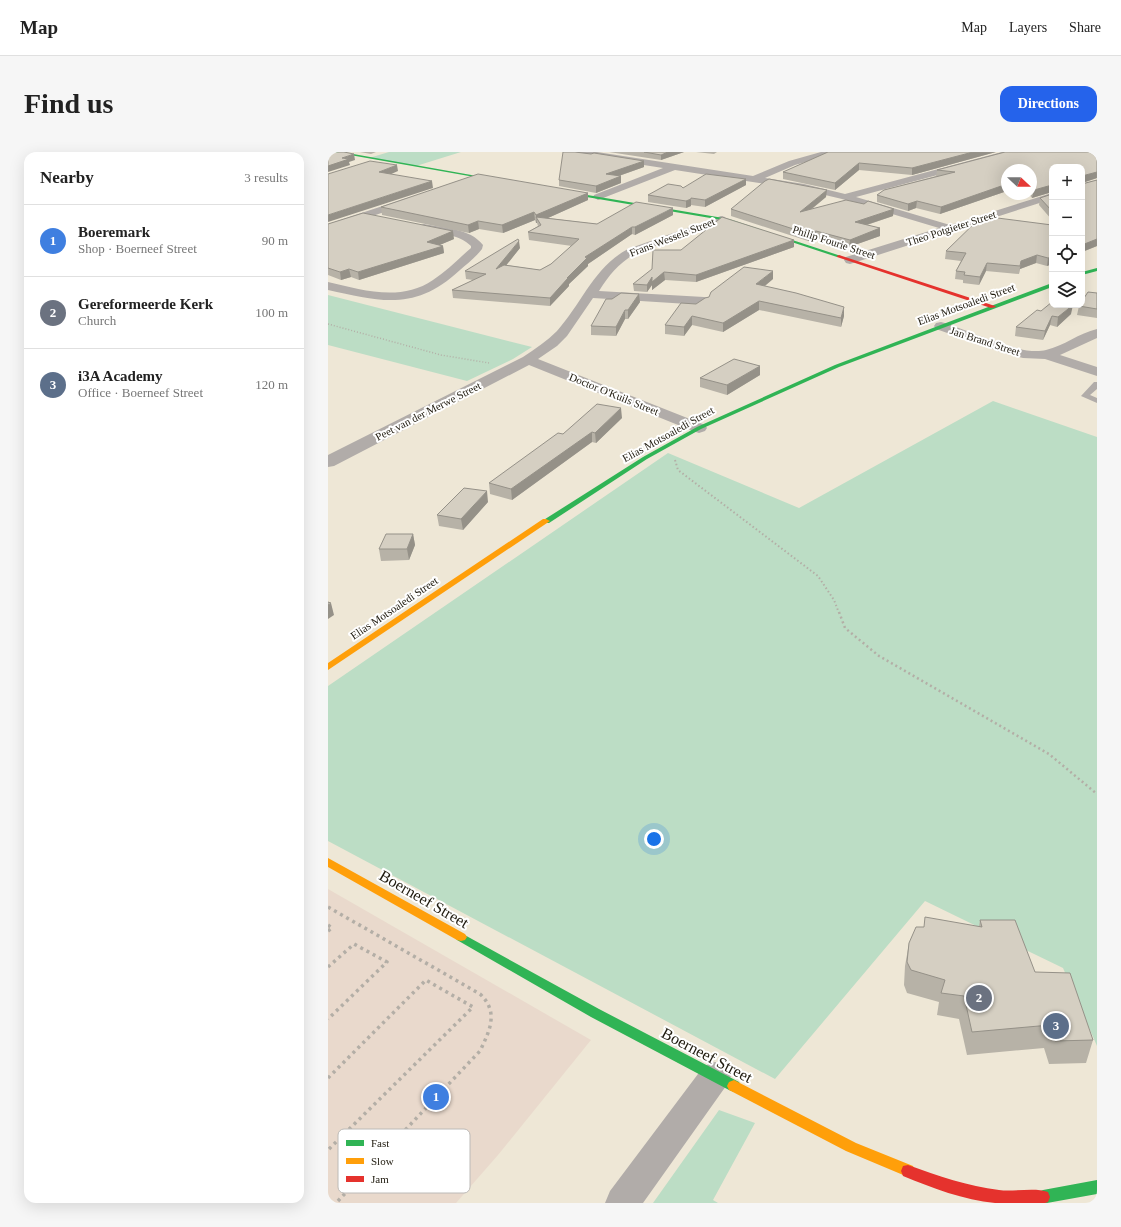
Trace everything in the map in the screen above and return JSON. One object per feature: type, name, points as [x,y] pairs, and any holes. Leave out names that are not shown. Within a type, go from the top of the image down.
[{"type":"street","points":[[335,152],[509,182]]},
{"type":"street","points":[[581,152],[804,187],[845,197],[950,228]]},
{"type":"street","points":[[755,179],[792,163],[827,152]]},
{"type":"street","points":[[845,197],[1012,152]]},
{"type":"street","points":[[363,166],[382,160]]},
{"type":"street","points":[[598,198],[674,167]]},
{"type":"street","points":[[458,184],[479,177]]},
{"type":"street","name":"Philip Fourie Street","points":[[546,189],[720,219],[993,307]]},
{"type":"street","points":[[328,228],[422,196]]},
{"type":"street","name":"Theo Potgieter Street","points":[[850,260],[1049,197]]},
{"type":"street","points":[[364,216],[387,220]]},
{"type":"street","name":"Frans Wessels Street","points":[[528,360],[552,343],[562,333],[610,266],[626,254],[720,219]]},
{"type":"street","points":[[328,286],[388,298],[406,296],[436,284],[476,249],[476,245],[469,238],[450,232],[411,225]]},
{"type":"street","points":[[1085,273],[1097,269]]},
{"type":"street","name":"Elias Motsoaledi Street","points":[[328,667],[587,494],[699,428],[807,378],[1049,286]]},
{"type":"street","points":[[589,294],[704,301]]},
{"type":"street","name":"Jan Brand Street","points":[[941,326],[1015,352],[1034,355],[1046,354],[1097,333]]},
{"type":"street","points":[[1046,354],[1097,372]]},
{"type":"street","name":"Doctor O'Kuils Street","points":[[528,360],[699,428]]},
{"type":"street","name":"Peet van der Merwe Street","points":[[328,462],[528,360]]},
{"type":"street","name":"Boerneef Street","points":[[328,862],[595,1013],[851,1147],[929,1180],[975,1192],[1013,1198],[1047,1197],[1097,1188]]},
{"type":"street","points":[[622,1203],[715,1076]]},
{"type":"lane","points":[[1097,384],[1085,396],[1097,401]]},
{"type":"path","points":[[328,324],[441,355],[490,363]]},
{"type":"path","points":[[672,443],[678,470],[818,576],[834,600],[846,628],[868,647],[879,656],[1049,754],[1097,794]]},
{"type":"path","points":[[328,907],[480,994],[490,1004],[489,1030],[480,1051],[406,1129]]},
{"type":"path","points":[[328,925],[332,928],[328,931]]},
{"type":"path","points":[[328,967],[354,944],[387,962],[328,1018]]},
{"type":"path","points":[[328,1078],[426,980],[473,1007],[349,1129]]},
{"type":"path","points":[[328,1150],[338,1140]]},
{"type":"path","points":[[336,1203],[345,1193]]},
{"type":"shaded area","points":[[328,889],[591,1040],[498,1155],[470,1187],[470,1129],[338,1129],[338,1193],[465,1193],[456,1203],[328,1203]]},
{"type":"green space","points":[[389,152],[461,152],[416,166],[369,158]]},
{"type":"green space","points":[[328,295],[532,347],[513,359],[467,381],[328,345]]},
{"type":"green space","points":[[993,401],[1097,437],[1097,1046],[1063,968],[925,901],[775,1079],[328,841],[328,686],[668,453],[799,508]]},
{"type":"green space","points":[[719,1110],[755,1123],[713,1200],[718,1203],[653,1203]]},
{"type":"building","points":[[328,152],[344,152],[354,154],[342,158],[349,159],[328,166]]},
{"type":"building","points":[[563,152],[594,153],[644,161],[606,174],[621,176],[596,186],[559,180]]},
{"type":"building","points":[[644,152],[668,152],[661,155]]},
{"type":"building","points":[[828,152],[973,152],[912,168],[859,163],[835,183],[783,172]]},
{"type":"building","points":[[1005,152],[1097,152],[1097,172],[1085,175],[1085,164],[1049,164],[1049,186],[1037,189],[1037,164],[1001,164],[1001,186],[941,207],[917,201],[908,204],[877,195],[884,190],[955,172],[937,170]]},
{"type":"building","points":[[370,161],[397,165],[379,172],[432,181],[328,215],[328,174]]},
{"type":"building","points":[[478,174],[588,193],[536,215],[534,212],[502,225],[478,221],[468,225],[381,207]]},
{"type":"building","points":[[706,174],[746,179],[705,200],[691,198],[686,201],[648,195],[668,184],[681,186],[683,188]]},
{"type":"building","points":[[769,179],[827,190],[800,212],[846,200],[864,204],[868,201],[894,209],[855,222],[880,228],[850,240],[816,231],[809,234],[731,209]]},
{"type":"building","points":[[1097,180],[1097,239],[1085,244],[1085,183]]},
{"type":"building","points":[[1049,195],[1049,208],[1040,198]]},
{"type":"building","points":[[636,202],[673,208],[635,227],[632,227],[585,257],[587,258],[550,298],[452,290],[486,274],[465,271],[518,239],[519,241],[496,269],[504,265],[540,270],[551,264],[579,239],[528,232],[541,225],[536,217],[597,224]]},
{"type":"building","points":[[363,213],[453,231],[427,242],[443,246],[358,272],[349,269],[340,272],[328,268],[328,224]]},
{"type":"building","points":[[982,216],[1049,225],[1049,258],[1037,255],[1021,261],[1020,266],[987,263],[980,277],[964,275],[965,272],[956,271],[966,253],[946,251]]},
{"type":"building","points":[[722,217],[794,240],[696,275],[664,272],[652,282],[652,277],[647,285],[633,284],[652,269],[653,250],[681,250]]},
{"type":"building","points":[[744,267],[773,271],[756,284],[796,293],[844,307],[841,318],[759,301],[723,323],[692,316],[684,327],[665,325],[681,303],[696,304],[709,297],[711,292]]},
{"type":"building","points":[[1088,292],[1097,293],[1097,309],[1085,307],[1085,296]]},
{"type":"building","points":[[621,293],[639,294],[628,310],[625,310],[616,327],[591,326],[606,299],[612,299]]},
{"type":"building","points":[[1049,304],[1049,308],[1069,308],[1058,317],[1052,316],[1045,331],[1016,327],[1037,310],[1041,311]]},
{"type":"building","points":[[734,359],[760,366],[727,385],[700,378]]},
{"type":"building","points":[[597,404],[621,408],[595,433],[592,432],[511,489],[489,483],[558,433],[563,434]]},
{"type":"building","points":[[464,488],[487,491],[461,519],[437,515]]},
{"type":"building","points":[[386,534],[413,534],[407,549],[379,549]]},
{"type":"building","points":[[925,917],[982,927],[980,920],[1015,920],[1035,972],[1070,973],[1093,1040],[1055,1041],[1050,1025],[972,1032],[964,996],[941,993],[945,980],[911,970],[907,962],[909,943],[916,927],[924,927]]},
{"type":"traffic: fast","points":[[335,152],[503,181]]},
{"type":"traffic: fast","points":[[558,191],[729,220],[839,256]]},
{"type":"traffic: fast","points":[[1085,273],[1097,269]]},
{"type":"traffic: fast","points":[[546,521],[645,458],[699,428],[837,366],[1049,286]]},
{"type":"traffic: fast","points":[[461,937],[595,1013],[734,1086]]},
{"type":"traffic: fast","points":[[1043,1197],[1097,1187]]},
{"type":"traffic: slow","points":[[328,667],[546,521]]},
{"type":"traffic: slow","points":[[328,862],[461,937]]},
{"type":"traffic: slow","points":[[734,1086],[851,1147],[908,1171]]},
{"type":"traffic: jam","points":[[839,256],[993,307]]},
{"type":"traffic: jam","points":[[908,1171],[932,1181],[988,1195],[1014,1198],[1043,1197]]},
{"type":"place","name":"Gereformeerde Kerk","points":[[979,998]]},
{"type":"place","name":"i3A Academy","points":[[1056,1026]]},
{"type":"place","name":"Boeremark","points":[[436,1097]]}]
